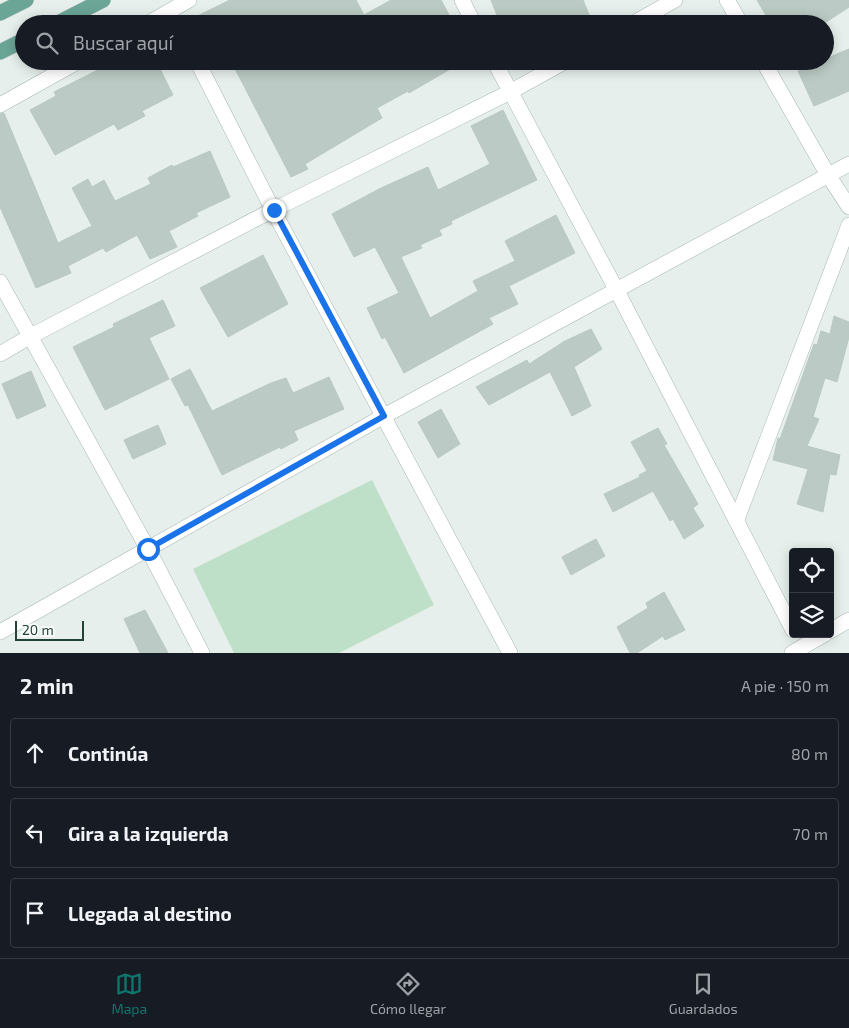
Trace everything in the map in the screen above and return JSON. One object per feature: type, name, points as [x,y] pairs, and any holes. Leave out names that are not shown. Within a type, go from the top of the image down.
[{"type":"main road","points":[[0,13],[26,0]]},
{"type":"main road","points":[[74,15],[103,0]]},
{"type":"main road","points":[[0,52],[15,44]]},
{"type":"street","points":[[172,11],[189,0]]},
{"type":"street","points":[[462,0],[470,15]]},
{"type":"street","points":[[648,15],[675,0]]},
{"type":"street","points":[[727,0],[736,15]]},
{"type":"street","points":[[0,105],[63,70]]},
{"type":"street","points":[[202,70],[274,210],[510,653]]},
{"type":"street","points":[[499,70],[737,519],[789,622]]},
{"type":"street","points":[[0,354],[30,336],[550,70]]},
{"type":"street","points":[[768,70],[828,176],[849,207]]},
{"type":"street","points":[[0,632],[384,416],[849,164]]},
{"type":"street","points":[[737,519],[849,225]]},
{"type":"street","points":[[0,282],[148,549],[202,653]]},
{"type":"street","points":[[834,629],[849,620]]},
{"type":"street","points":[[796,645],[814,638]]},
{"type":"green space","points":[[372,480],[434,605],[339,653],[234,653],[193,569]]},
{"type":"building","points":[[230,0],[356,0],[364,15],[199,15]]},
{"type":"building","points":[[391,0],[441,0],[449,15],[364,15]]},
{"type":"building","points":[[491,0],[583,0],[589,15],[497,15]]},
{"type":"building","points":[[757,0],[849,0],[849,7],[834,17],[834,15],[766,15]]},
{"type":"building","points":[[849,49],[849,91],[814,106],[798,71],[834,70],[834,55]]},
{"type":"building","points":[[98,70],[160,70],[173,95],[142,111],[145,116],[118,130],[114,124],[55,155],[30,110],[56,96],[54,92]]},
{"type":"building","points":[[236,70],[449,70],[409,93],[408,91],[377,108],[382,118],[305,164],[308,169],[291,177]]},
{"type":"building","points":[[503,110],[537,180],[451,221],[452,224],[439,230],[442,235],[420,245],[422,248],[401,257],[430,318],[478,291],[473,281],[515,261],[505,241],[556,215],[575,253],[509,286],[518,304],[489,318],[493,324],[404,373],[385,337],[382,339],[367,308],[399,293],[375,247],[354,257],[332,214],[381,188],[428,167],[438,190],[490,164],[471,126]]},
{"type":"building","points":[[4,113],[58,243],[92,226],[72,188],[88,179],[92,187],[104,180],[115,201],[151,184],[148,178],[172,165],[173,167],[210,151],[230,197],[196,213],[198,216],[169,231],[177,247],[150,259],[137,235],[106,252],[103,248],[68,266],[71,273],[36,288],[0,207],[0,114]]},
{"type":"building","points":[[263,255],[288,304],[228,337],[200,288]]},
{"type":"building","points":[[163,300],[175,326],[149,338],[169,379],[105,410],[73,347],[114,327],[113,324]]},
{"type":"building","points":[[834,316],[849,322],[849,337],[837,382],[825,378],[813,417],[819,419],[807,446],[840,455],[836,475],[830,474],[823,512],[797,504],[808,469],[773,460],[778,438],[780,439],[814,344],[817,345],[821,331],[830,334]]},
{"type":"building","points":[[591,329],[602,349],[574,367],[591,406],[572,416],[550,372],[489,405],[476,387],[527,360],[529,364],[565,341]]},
{"type":"building","points":[[190,369],[212,411],[271,383],[286,378],[293,393],[329,377],[344,409],[294,431],[298,440],[222,475],[188,405],[185,406],[171,379]]},
{"type":"building","points":[[31,371],[46,406],[17,419],[2,384]]},
{"type":"building","points":[[441,409],[460,444],[438,458],[418,422]]},
{"type":"building","points":[[158,425],[166,444],[133,459],[124,440]]},
{"type":"building","points":[[658,428],[667,444],[664,445],[698,504],[693,508],[704,526],[684,539],[673,519],[670,521],[653,491],[613,512],[604,494],[640,477],[639,475],[647,471],[631,442]]},
{"type":"building","points":[[596,539],[605,556],[571,575],[562,557]]},
{"type":"building","points":[[664,592],[685,630],[665,640],[663,636],[637,653],[630,653],[617,627],[648,608],[646,603]]},
{"type":"building","points":[[145,610],[168,653],[140,653],[124,619]]},
{"type":"route","points":[[148,549],[384,416],[274,210]]}]
